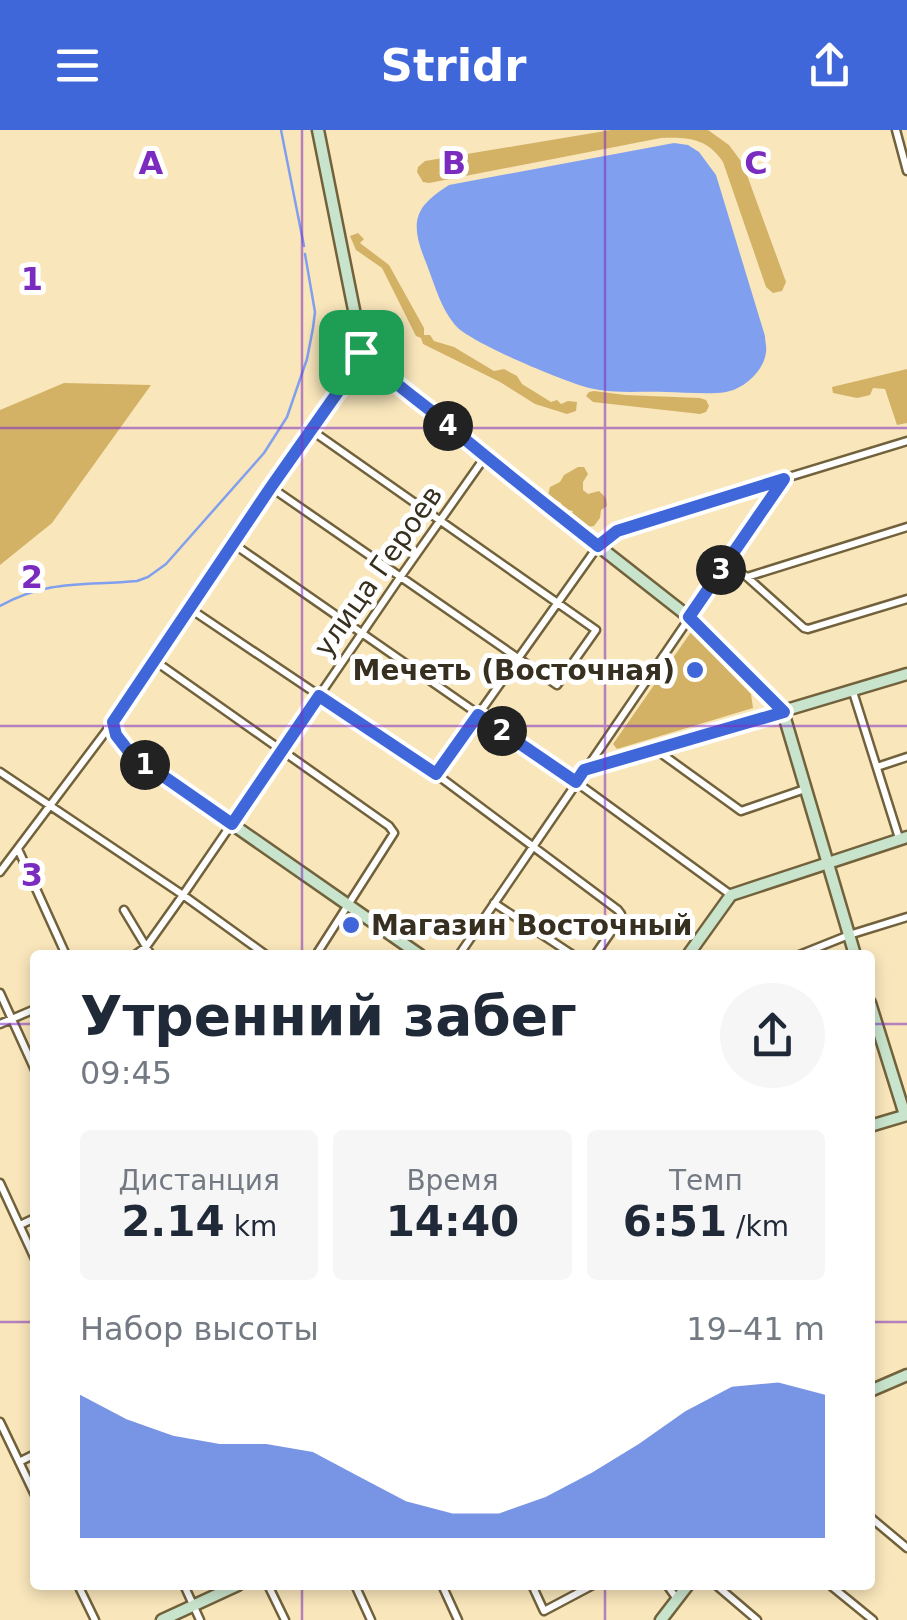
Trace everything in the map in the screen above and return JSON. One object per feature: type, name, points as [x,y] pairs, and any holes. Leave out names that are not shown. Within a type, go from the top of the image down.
[{"type":"street","points":[[0,872],[113,722],[361,356],[318,130]]},
{"type":"street","points":[[896,130],[907,170]]},
{"type":"street","points":[[360,340],[378,366],[485,457],[689,617],[784,712],[854,950]]},
{"type":"street","points":[[271,487],[557,685],[596,630],[310,430]]},
{"type":"street","points":[[436,774],[598,546],[617,531],[907,441]]},
{"type":"street","name":"улица Героев","points":[[150,950],[485,457]]},
{"type":"street","points":[[462,950],[784,479]]},
{"type":"street","points":[[747,577],[907,527]]},
{"type":"street","points":[[234,544],[731,895]]},
{"type":"street","points":[[726,563],[804,628],[907,600]]},
{"type":"street","points":[[189,608],[436,774],[606,901],[620,914],[599,950]]},
{"type":"street","points":[[153,660],[394,834],[319,950]]},
{"type":"street","points":[[584,770],[907,674]]},
{"type":"street","points":[[692,950],[731,895],[903,838],[853,692]]},
{"type":"street","points":[[113,722],[116,735],[130,753],[413,950]]},
{"type":"street","points":[[655,749],[741,812],[805,789]]},
{"type":"street","points":[[877,766],[907,757]]},
{"type":"street","points":[[0,772],[259,950]]},
{"type":"street","points":[[18,849],[64,950]]},
{"type":"street","points":[[494,903],[565,950]]},
{"type":"street","points":[[124,910],[148,950]]},
{"type":"street","points":[[812,950],[907,917]]},
{"type":"street","points":[[0,993],[30,1059]]},
{"type":"street","points":[[0,1024],[30,1011]]},
{"type":"street","points":[[875,1124],[906,1115],[876,1040]]},
{"type":"street","points":[[0,1182],[30,1248]]},
{"type":"street","points":[[20,1225],[30,1220]]},
{"type":"street","points":[[875,1389],[907,1375]]},
{"type":"street","points":[[0,1422],[30,1485]]},
{"type":"street","points":[[19,1462],[30,1456]]},
{"type":"street","points":[[875,1521],[907,1548]]},
{"type":"street","points":[[80,1590],[95,1620]]},
{"type":"street","points":[[186,1590],[200,1620]]},
{"type":"street","points":[[162,1620],[227,1590]]},
{"type":"street","points":[[270,1590],[284,1620]]},
{"type":"street","points":[[356,1590],[371,1620]]},
{"type":"street","points":[[444,1590],[458,1620]]},
{"type":"street","points":[[534,1590],[544,1610],[583,1590]]},
{"type":"street","points":[[671,1590],[677,1599]]},
{"type":"street","points":[[661,1620],[684,1590]]},
{"type":"street","points":[[722,1590],[757,1620]]},
{"type":"street","points":[[836,1590],[873,1620]]},
{"type":"shaded area","points":[[611,130],[708,130],[729,145],[743,164],[786,282],[782,291],[773,293],[766,287],[723,162],[710,148],[696,141],[661,138],[429,183],[423,182],[417,172],[425,161]]},
{"type":"shaded area","points":[[358,233],[364,239],[360,243],[389,265],[424,328],[424,335],[454,347],[494,371],[504,369],[551,402],[577,402],[576,411],[567,414],[535,404],[423,344],[382,268],[356,250],[350,236]]},
{"type":"shaded area","points":[[907,369],[907,423],[897,425],[885,389],[873,388],[870,395],[857,398],[833,393],[832,387]]},
{"type":"shaded area","points":[[64,383],[151,385],[52,523],[0,565],[0,410]]},
{"type":"shaded area","points":[[594,391],[700,398],[709,406],[700,414],[593,402],[586,396]]},
{"type":"shaded area","points":[[578,467],[584,467],[588,474],[583,490],[588,494],[599,491],[606,498],[607,506],[594,526],[576,521],[571,515],[573,511],[560,508],[561,503],[548,495],[550,487]]},
{"type":"shaded area","points":[[691,632],[751,694],[753,708],[617,749],[613,744]]},
{"type":"water","points":[[674,143],[699,152],[716,175],[765,336],[764,359],[746,383],[726,392],[711,393],[589,388],[501,353],[452,321],[438,296],[418,235],[418,216],[437,193],[449,185]]},
{"type":"waterway","points":[[281,130],[304,246]]},
{"type":"waterway","points":[[0,606],[35,591],[148,577],[166,564],[264,453],[287,417],[307,359],[315,312],[305,254]]},
{"type":"place","name":"Мечеть (Восточная)","points":[[695,670]]},
{"type":"place","name":"Магазин Восточный","points":[[351,925]]},
{"type":"route","points":[[360,340],[368,356],[388,374],[598,546],[617,531],[784,479],[689,617],[784,712],[584,770],[576,782],[478,715],[436,774],[319,696],[232,824],[130,753],[116,735],[113,722],[354,369],[361,352],[360,340]]}]
